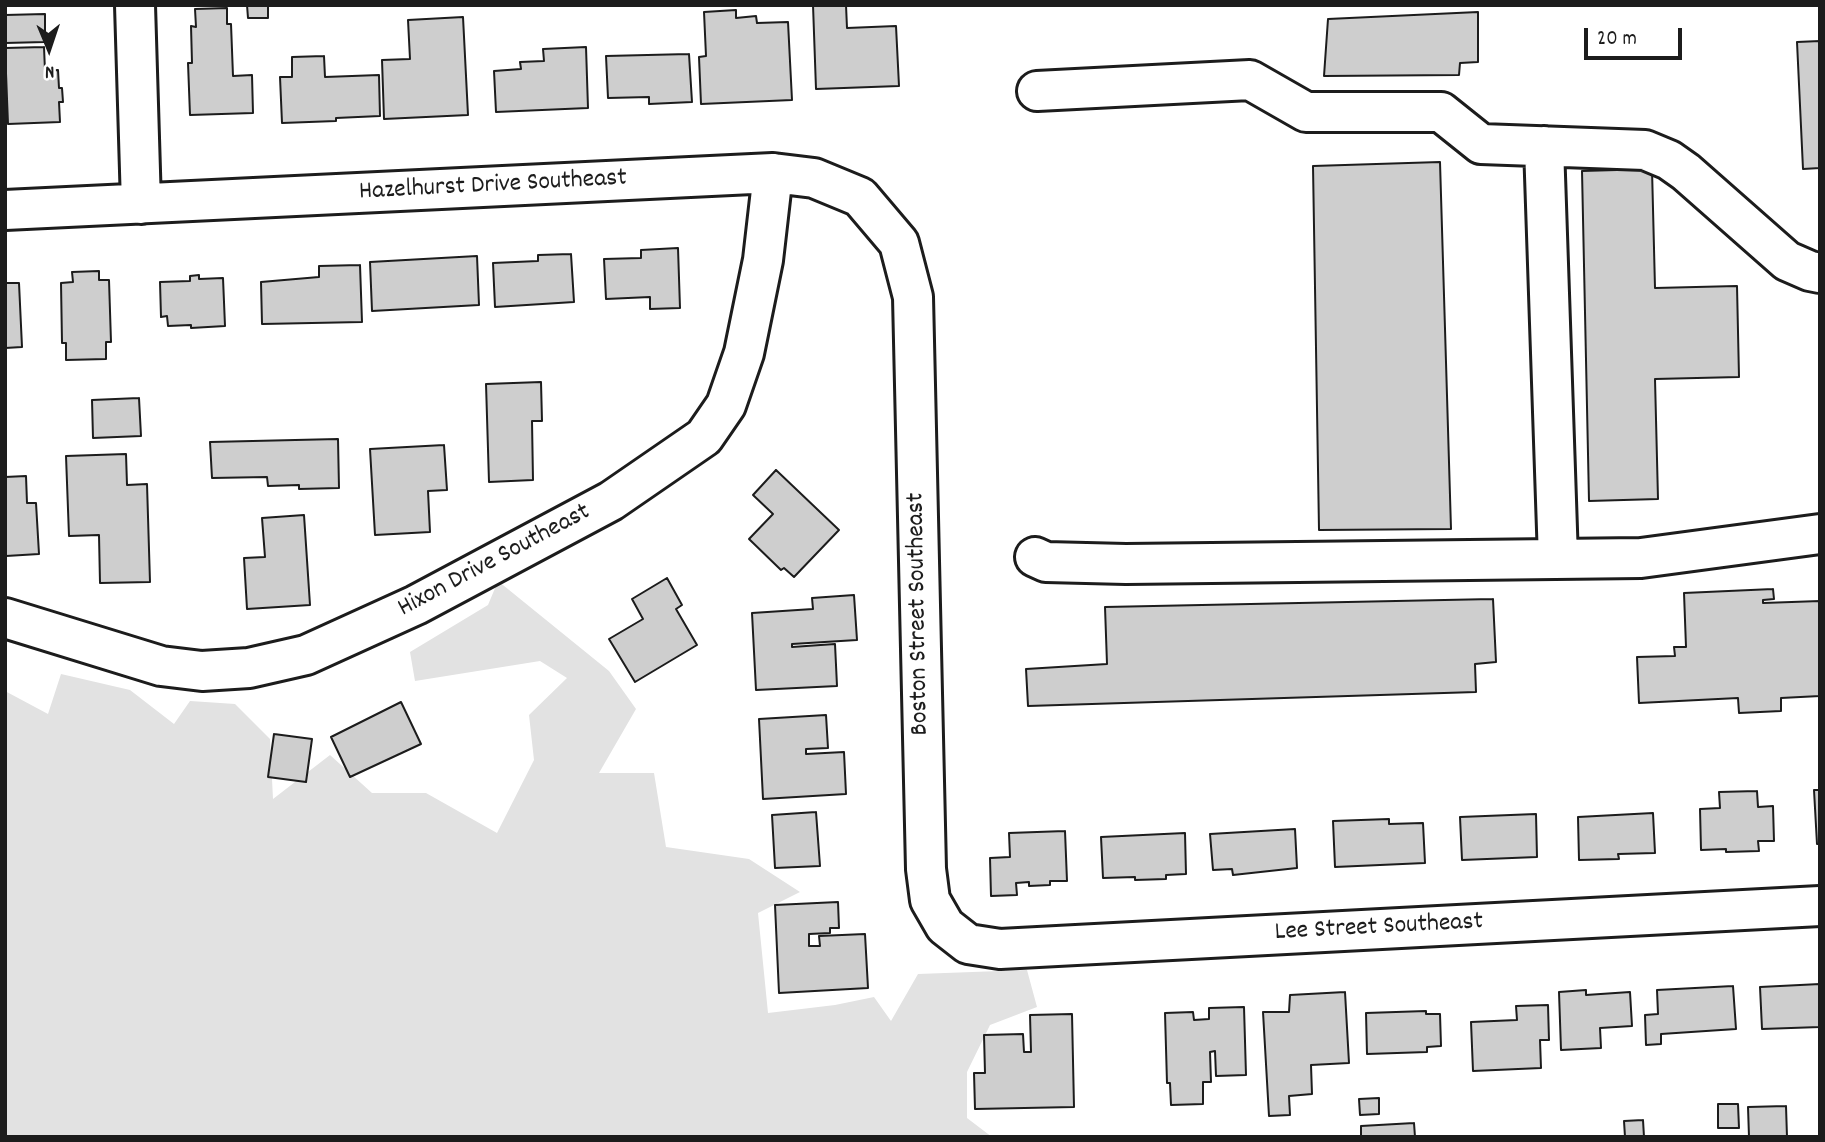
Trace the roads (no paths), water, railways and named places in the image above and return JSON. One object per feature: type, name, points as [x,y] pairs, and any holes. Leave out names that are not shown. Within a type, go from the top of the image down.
[{"type":"street","points":[[135,5],[141,204]]},
{"type":"street","points":[[1037,91],[1250,80],[1307,112],[1441,113],[1481,144],[1645,150],[1669,160],[1686,172],[1787,261],[1820,273]]},
{"type":"street","points":[[1544,146],[1559,559]]},
{"type":"street","name":"Hazelhurst Drive Southeast","points":[[5,210],[773,173],[814,178],[860,197],[899,243],[913,297]]},
{"type":"street","name":"Hixon Drive Southeast","points":[[5,618],[161,666],[202,671],[249,668],[306,655],[416,605],[611,501],[704,437],[726,405],[744,353],[763,260],[773,173]]},
{"type":"street","name":"Boston Street Southeast","points":[[913,297],[926,869],[930,900],[945,926]]},
{"type":"street","points":[[1035,557],[1045,562],[1126,564],[1641,558],[1820,534]]},
{"type":"street","name":"Lee Street Southeast","points":[[945,926],[968,944],[1000,949],[1820,906]]}]
